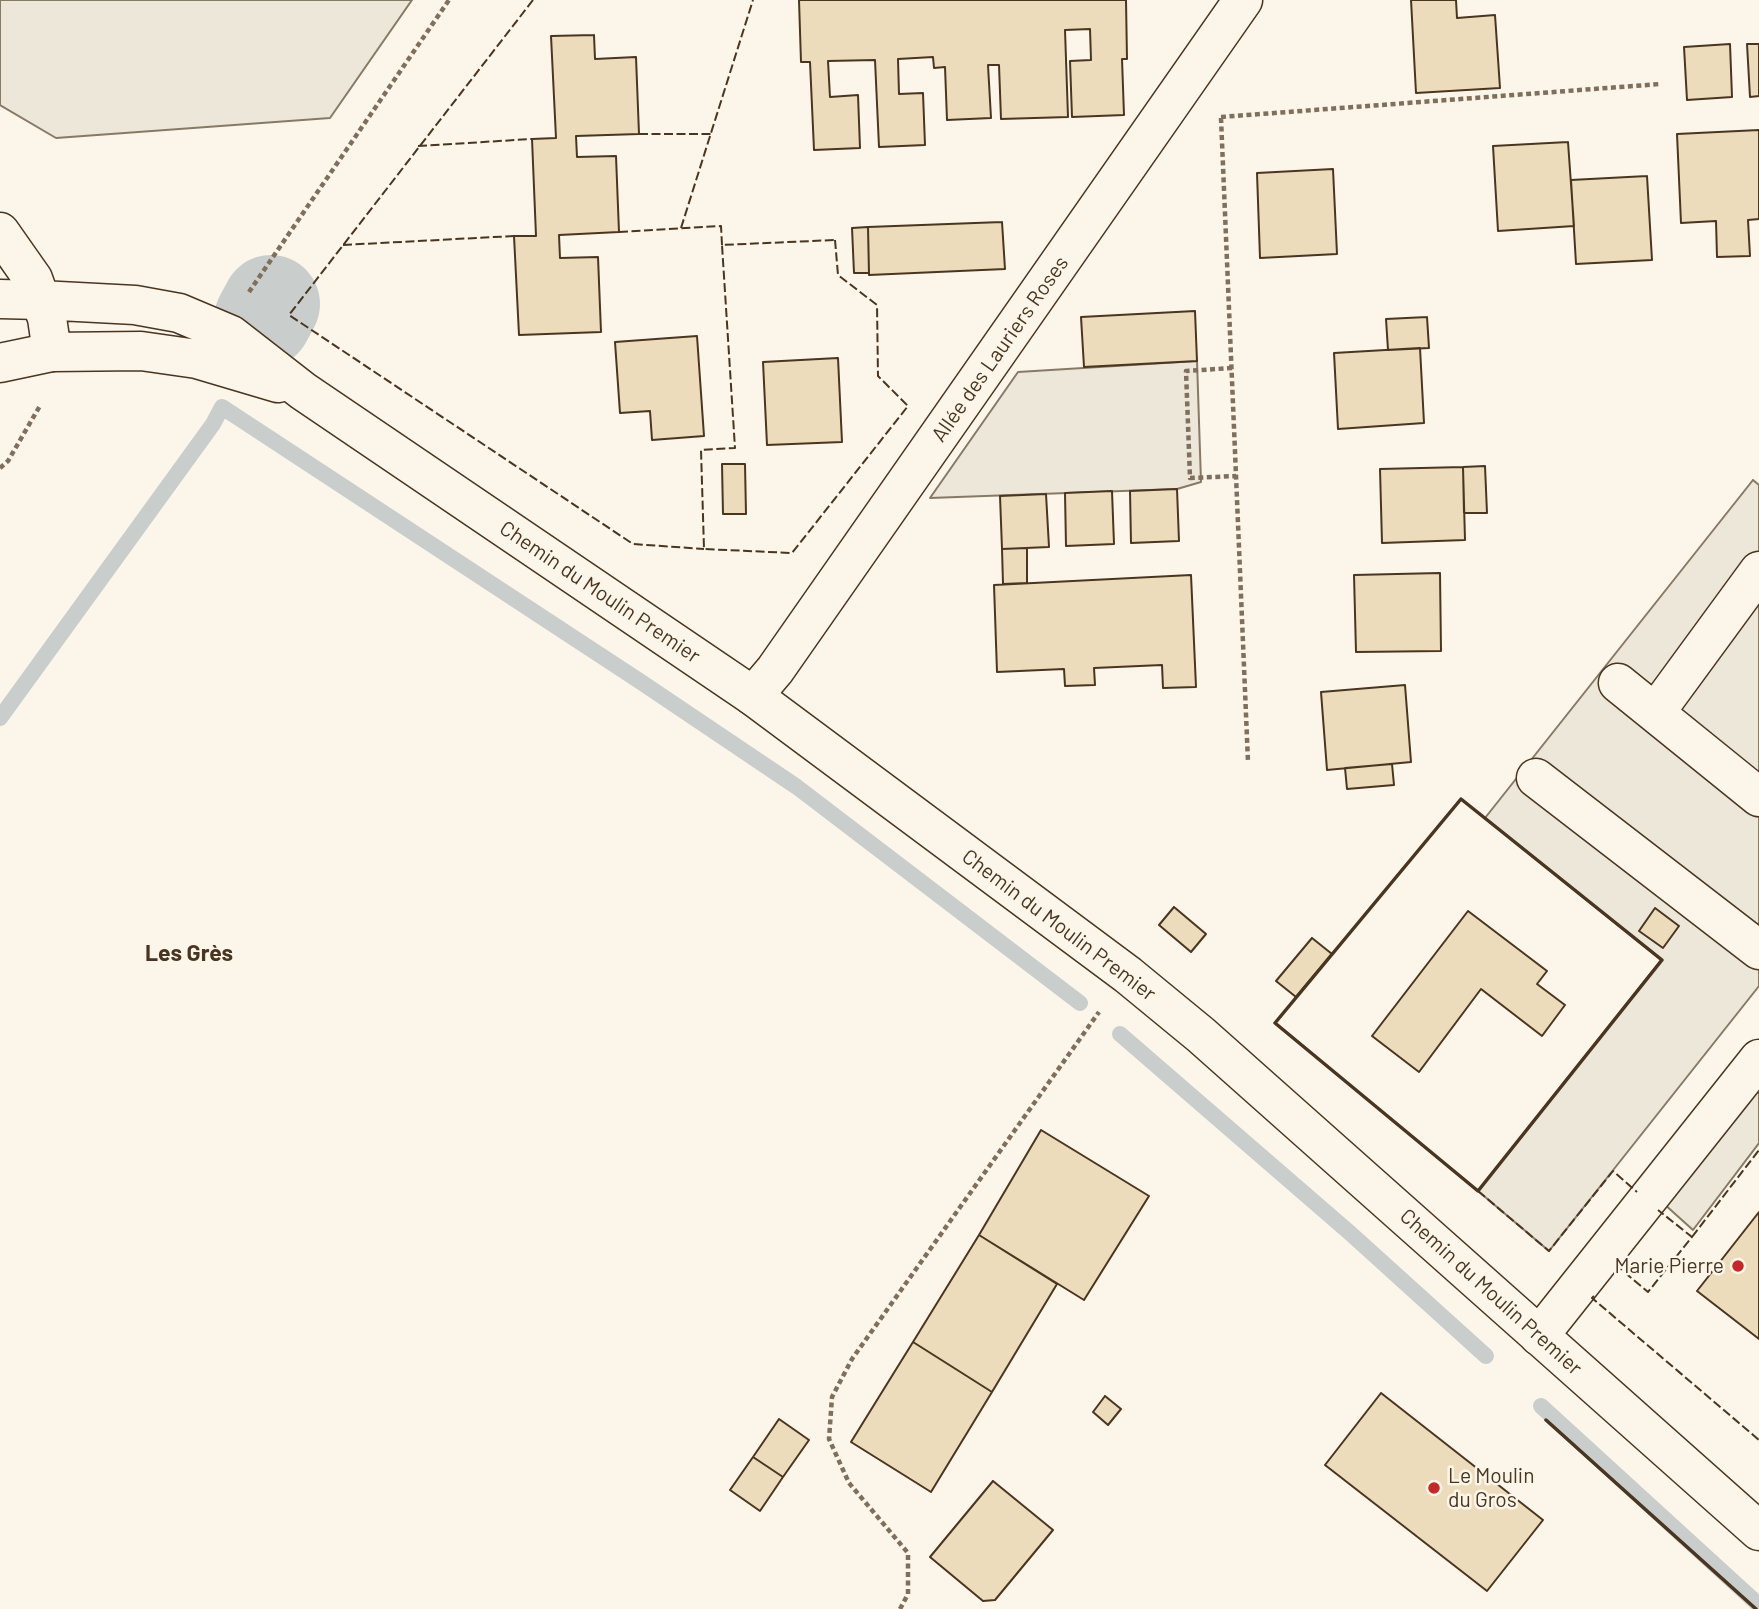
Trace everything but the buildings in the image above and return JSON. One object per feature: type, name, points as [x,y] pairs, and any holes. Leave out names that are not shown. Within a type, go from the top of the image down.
[{"type":"main road","name":"Allée des Lauriers Roses","points":[[753,696],[791,648],[1243,0]]},
{"type":"main road","points":[[0,232],[33,279],[47,318],[52,352]]},
{"type":"main road","points":[[0,299],[135,305],[180,313],[230,335],[303,391]]},
{"type":"main road","points":[[0,363],[52,352],[141,351],[197,359],[303,391]]},
{"type":"main road","name":"Chemin du Moulin Premier","points":[[303,391],[753,696],[1128,975],[1201,1035],[1759,1531]]},
{"type":"main road","points":[[1655,713],[1759,571]]},
{"type":"main road","points":[[1618,683],[1655,713],[1752,777]]},
{"type":"main road","points":[[1536,778],[1759,950]]},
{"type":"main road","points":[[1539,1336],[1759,1059]]},
{"type":"path","points":[[246,296],[449,0]]},
{"type":"path","points":[[1208,118],[1660,84]]},
{"type":"path","points":[[1221,117],[1248,762]]},
{"type":"path","points":[[0,468],[8,461],[42,402],[52,352]]},
{"type":"path","points":[[1232,368],[1186,371],[1190,478],[1237,475]]},
{"type":"path","points":[[900,1609],[908,1594],[908,1553],[849,1483],[829,1439],[832,1397],[852,1359],[1094,1018],[1128,975]]},
{"type":"shaded area","points":[[0,0],[412,0],[330,118],[56,138],[0,105]]},
{"type":"shaded area","points":[[1197,361],[1201,482],[1177,489],[930,498],[1018,372]]},
{"type":"shaded area","points":[[1753,480],[1759,485],[1759,986],[1549,1251],[1478,1191],[1661,960],[1485,818]]},
{"type":"shaded area","points":[[1759,1060],[1759,1143],[1693,1230],[1653,1194]]},
{"type":"waterway","points":[[263,319],[271,304]]},
{"type":"waterway","points":[[0,718],[213,424],[222,407],[797,787],[1080,1003]]},
{"type":"waterway","points":[[1120,1034],[1350,1233],[1486,1356]]},
{"type":"waterway","points":[[1541,1406],[1759,1605]]},
{"type":"fence","points":[[533,0],[289,315],[633,544],[704,549]]},
{"type":"fence","points":[[681,228],[753,0]]},
{"type":"fence","points":[[639,134],[711,134]]},
{"type":"fence","points":[[418,146],[532,139]]},
{"type":"fence","points":[[619,232],[721,226],[722,245]]},
{"type":"fence","points":[[343,245],[514,236]]},
{"type":"fence","points":[[835,240],[838,275],[877,305],[878,376],[908,406],[792,553],[704,549],[701,450],[735,448],[722,245],[835,240]]},
{"type":"fence","points":[[1692,1237],[1759,1150]]},
{"type":"fence","points":[[1478,1191],[1549,1251],[1613,1171],[1637,1192]]},
{"type":"fence","points":[[1615,1268],[1617,1266],[1648,1292],[1692,1237],[1658,1210]]},
{"type":"fence","points":[[1594,1296],[1592,1298],[1759,1440]]},
{"type":"wall","points":[[1461,799],[1662,960],[1478,1191],[1275,1023],[1461,799]]},
{"type":"wall","points":[[1546,1420],[1756,1609]]},
{"type":"place","name":"Marie Pierre","points":[[1738,1266]]},
{"type":"place","name":"Le Moulin du Gros","points":[[1434,1488]]},
{"type":"district","name":"Les Grès","points":[[189,953]]}]
